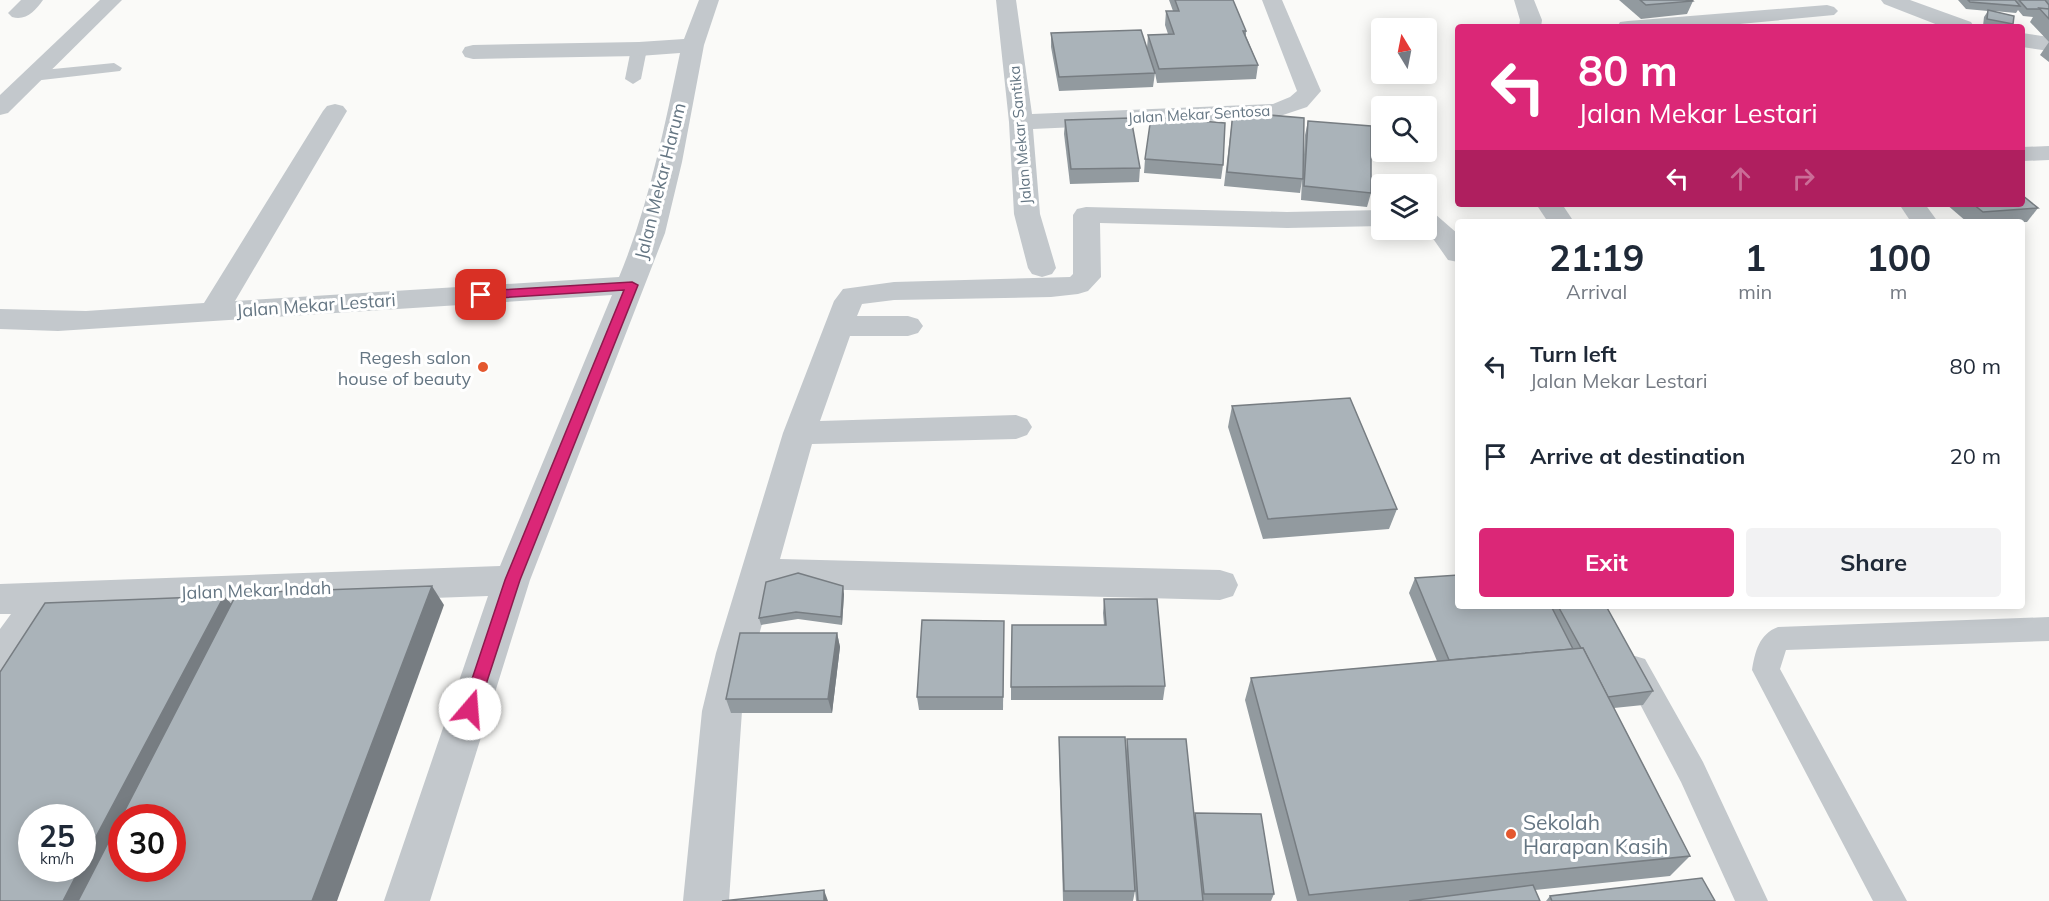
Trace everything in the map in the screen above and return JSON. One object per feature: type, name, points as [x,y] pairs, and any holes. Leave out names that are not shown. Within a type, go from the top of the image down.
[{"type":"street","points":[[0,108],[112,0]]},
{"type":"street","name":"Jalan Mekar Harum","points":[[407,901],[512,580],[651,233],[667,172],[693,45],[709,0]]},
{"type":"street","name":"Jalan Mekar Santika","points":[[1006,0],[1021,122],[1027,214],[1042,268]]},
{"type":"street","name":"Jalan Mekar Sentosa","points":[[1021,122],[1274,111],[1296,104],[1305,98],[1309,91],[1272,0]]},
{"type":"street","points":[[1524,0],[1530,24]]},
{"type":"street","points":[[1891,0],[1955,24]]},
{"type":"street","points":[[1671,24],[1827,13]]},
{"type":"street","points":[[2025,40],[2049,44]]},
{"type":"street","points":[[473,52],[639,49],[693,45]]},
{"type":"street","points":[[214,311],[335,111]]},
{"type":"street","points":[[2025,154],[2049,153]]},
{"type":"street","points":[[706,901],[722,711],[735,653],[799,432],[848,301],[853,296],[894,291],[1051,288],[1078,285],[1087,277],[1086,215],[1287,220],[1371,218]]},
{"type":"street","points":[[1437,229],[1444,234],[1455,250]]},
{"type":"street","name":"Jalan Mekar Lestari","points":[[0,319],[63,323],[128,320],[214,311],[632,285]]},
{"type":"street","points":[[839,326],[908,326]]},
{"type":"street","points":[[799,432],[1016,427]]},
{"type":"street","points":[[760,573],[1220,585]]},
{"type":"street","name":"Jalan Mekar Indah","points":[[0,599],[512,580]]},
{"type":"street","points":[[0,661],[42,598]]},
{"type":"lane","points":[[633,79],[639,49]]},
{"type":"lane","points":[[33,76],[114,68]]},
{"type":"lane","points":[[1891,901],[1766,670],[1769,652],[1778,639],[2049,629]]},
{"type":"lane","points":[[1625,649],[1692,772],[1752,901]]},
{"type":"building","points":[[1175,0],[1233,0],[1258,65],[1159,69],[1148,35],[1174,34],[1166,11],[1179,11]]},
{"type":"building","points":[[1640,0],[1692,0],[1693,1],[1646,5]]},
{"type":"building","points":[[1968,0],[2015,0],[2020,6],[1970,2]]},
{"type":"building","points":[[2019,0],[2045,0],[2049,9],[2027,9]]},
{"type":"building","points":[[2039,8],[2049,9],[2049,19]]},
{"type":"building","points":[[1988,10],[2014,16],[2013,24],[1987,19]]},
{"type":"building","points":[[1141,30],[1155,73],[1059,77],[1051,33]]},
{"type":"building","points":[[1233,112],[1304,118],[1303,179],[1227,172]]},
{"type":"building","points":[[1151,117],[1225,123],[1223,165],[1145,159]]},
{"type":"building","points":[[1131,118],[1140,168],[1071,169],[1065,120]]},
{"type":"building","points":[[1308,121],[1371,126],[1371,193],[1304,186]]},
{"type":"building","points":[[2025,197],[2038,208],[1983,212],[1977,207],[2025,207]]},
{"type":"building","points":[[1350,398],[1397,509],[1268,519],[1232,406]]},
{"type":"building","points":[[798,573],[843,586],[841,617],[796,612],[759,618],[766,582]]},
{"type":"building","points":[[1455,575],[1455,609],[1553,609],[1573,649],[1449,660],[1415,578]]},
{"type":"building","points":[[432,586],[312,901],[78,901],[88,882],[96,882],[96,866],[108,843],[108,882],[186,882],[186,804],[128,804],[237,593]]},
{"type":"building","points":[[224,596],[113,804],[108,804],[108,814],[96,837],[96,804],[18,804],[18,882],[73,882],[63,901],[0,901],[0,672],[45,603]]},
{"type":"building","points":[[1104,599],[1157,599],[1165,686],[1011,687],[1012,625],[1106,625]]},
{"type":"building","points":[[1560,609],[1608,609],[1653,691],[1608,697]]},
{"type":"building","points":[[922,620],[1004,621],[1003,697],[917,697]]},
{"type":"building","points":[[740,633],[837,633],[828,699],[726,699]]},
{"type":"building","points":[[1583,648],[1690,856],[1309,895],[1251,678]]},
{"type":"building","points":[[1059,737],[1125,737],[1135,891],[1064,891]]},
{"type":"building","points":[[1127,739],[1186,739],[1203,901],[1138,901]]},
{"type":"building","points":[[1195,813],[1261,814],[1274,894],[1204,894]]},
{"type":"building","points":[[1702,878],[1715,901],[1552,901],[1550,896]]},
{"type":"building","points":[[1533,885],[1540,901],[1409,901]]},
{"type":"building","points":[[824,890],[824,901],[722,901]]},
{"type":"place","name":"Regesh salon house of beauty","points":[[483,367]]},
{"type":"place","name":"Sekolah Harapan Kasih","points":[[1511,834]]},
{"type":"route","points":[[470,709],[512,580],[632,285],[481,295]]}]
